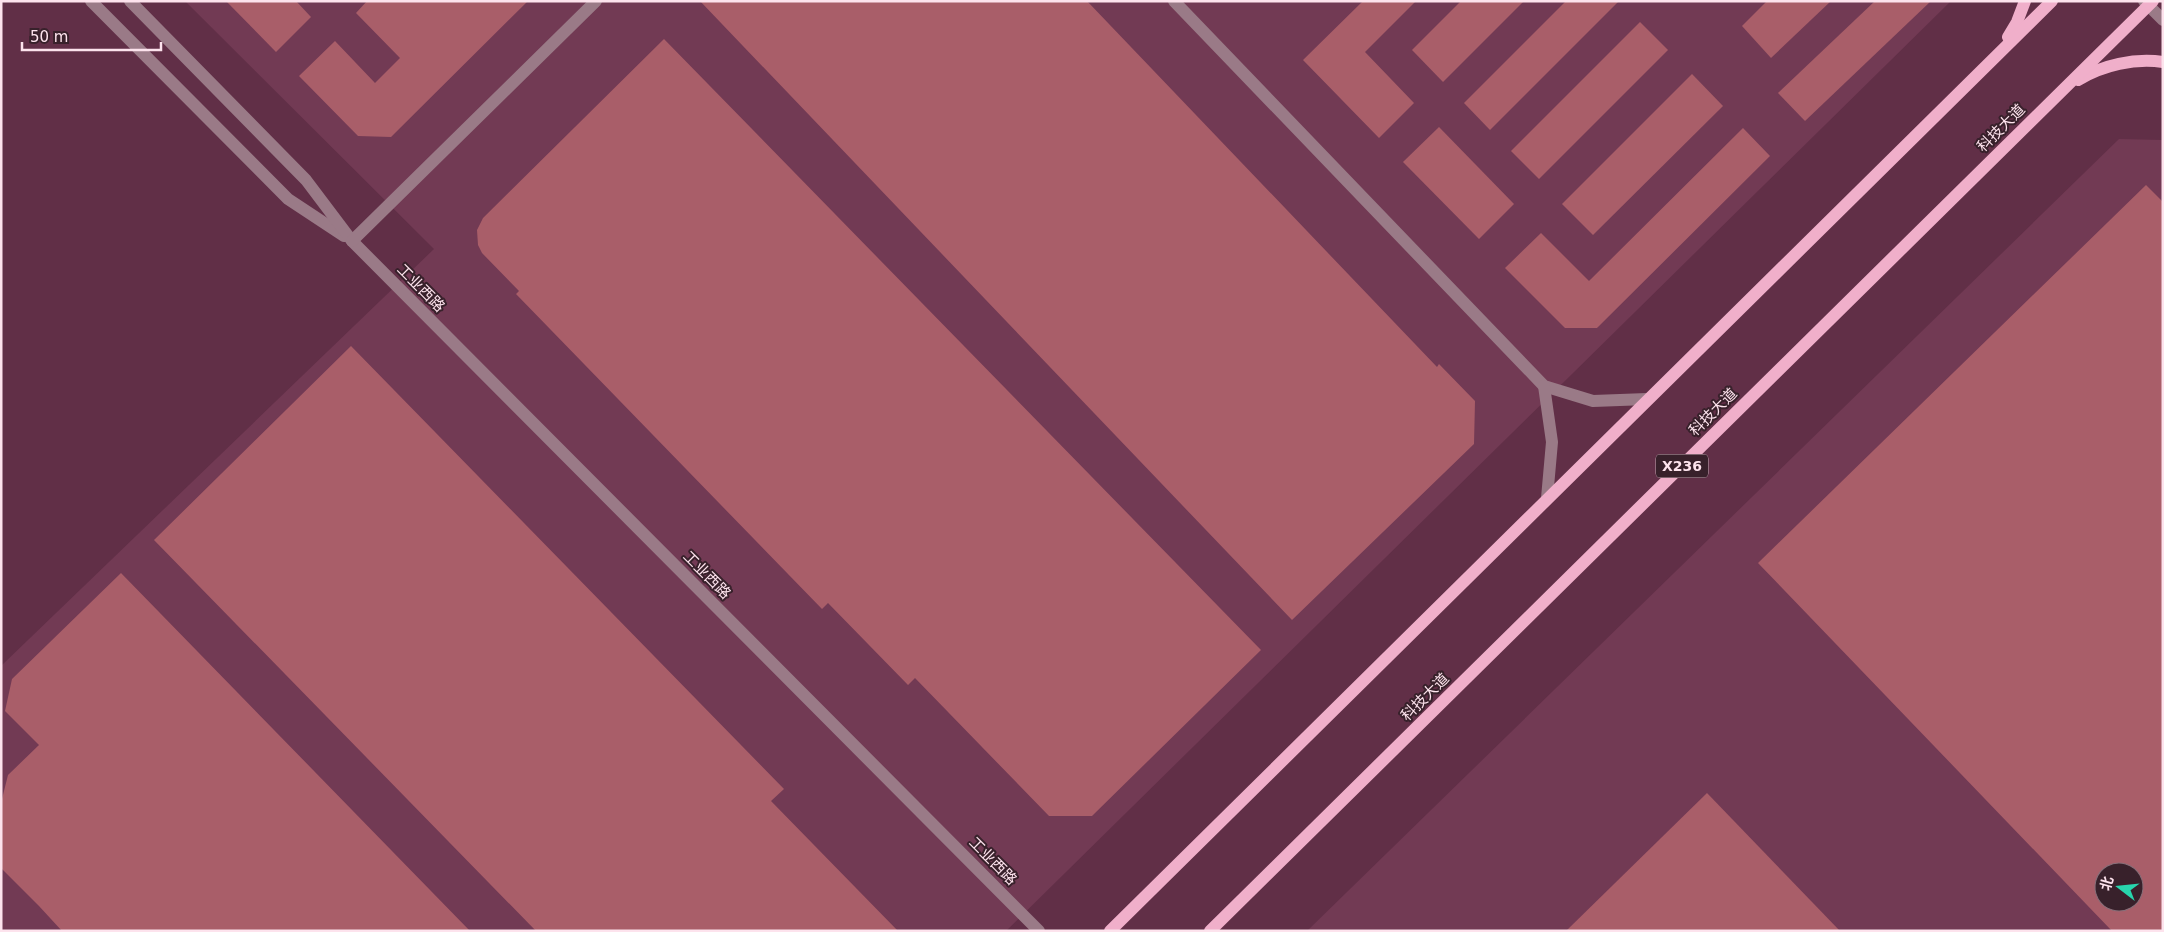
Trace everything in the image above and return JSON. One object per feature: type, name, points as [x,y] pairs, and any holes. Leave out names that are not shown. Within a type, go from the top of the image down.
[{"type":"main road","points":[[1985,66],[2003,46],[2017,22],[2025,1]]},
{"type":"main road","points":[[1110,931],[2052,1]]},
{"type":"main road","name":"科技大道","points":[[1210,931],[2149,3]]},
{"type":"main road","points":[[2065,87],[2086,75],[2107,67],[2130,62],[2163,62]]},
{"type":"street","name":"工业西路","points":[[91,1],[288,199],[352,241]]},
{"type":"street","name":"工业西路","points":[[130,1],[306,180],[352,241],[1039,931]]},
{"type":"street","points":[[352,241],[596,1]]},
{"type":"street","points":[[1174,1],[1544,386],[1593,401],[1647,399]]},
{"type":"street","points":[[2149,3],[2163,20]]},
{"type":"street","points":[[1544,386],[1552,442],[1547,498]]},
{"type":"shaded area","points":[[185,1],[1951,1],[1006,931],[1,931],[1,666],[434,249]]},
{"type":"shaded area","points":[[2119,139],[2163,140],[2163,931],[1307,931]]},
{"type":"building","points":[[226,1],[296,1],[311,17],[276,52]]},
{"type":"building","points":[[367,1],[528,1],[391,137],[358,136],[299,76],[335,41],[375,83],[400,58],[356,13]]},
{"type":"building","points":[[700,1],[1087,1],[1437,367],[1439,364],[1475,401],[1474,444],[1292,620]]},
{"type":"building","points":[[1363,1],[1416,1],[1365,52],[1414,103],[1379,138],[1303,60]]},
{"type":"building","points":[[1461,1],[1524,1],[1443,82],[1412,50]]},
{"type":"building","points":[[1566,1],[1619,1],[1490,130],[1464,103]]},
{"type":"building","points":[[1767,1],[1831,1],[1771,58],[1742,26]]},
{"type":"building","points":[[1875,1],[1931,1],[1805,121],[1778,93]]},
{"type":"building","points":[[1640,22],[1668,50],[1539,179],[1511,151]]},
{"type":"building","points":[[664,39],[1261,650],[1092,816],[1049,816],[915,678],[908,685],[828,603],[822,609],[516,294],[519,291],[482,253],[478,245],[477,230],[483,218]]},
{"type":"building","points":[[1692,74],[1723,106],[1593,235],[1562,204]]},
{"type":"building","points":[[1439,127],[1514,204],[1479,239],[1403,162]]},
{"type":"building","points":[[1743,128],[1770,156],[1597,328],[1565,328],[1505,268],[1541,233],[1589,281]]},
{"type":"building","points":[[2146,185],[2163,202],[2163,931],[2112,931],[1758,563]]},
{"type":"building","points":[[351,346],[784,789],[771,801],[898,931],[536,931],[154,540]]},
{"type":"building","points":[[121,573],[470,931],[62,931],[1,868],[1,803],[8,775],[39,745],[5,711],[12,679]]},
{"type":"building","points":[[1707,793],[1840,931],[1566,931]]}]
